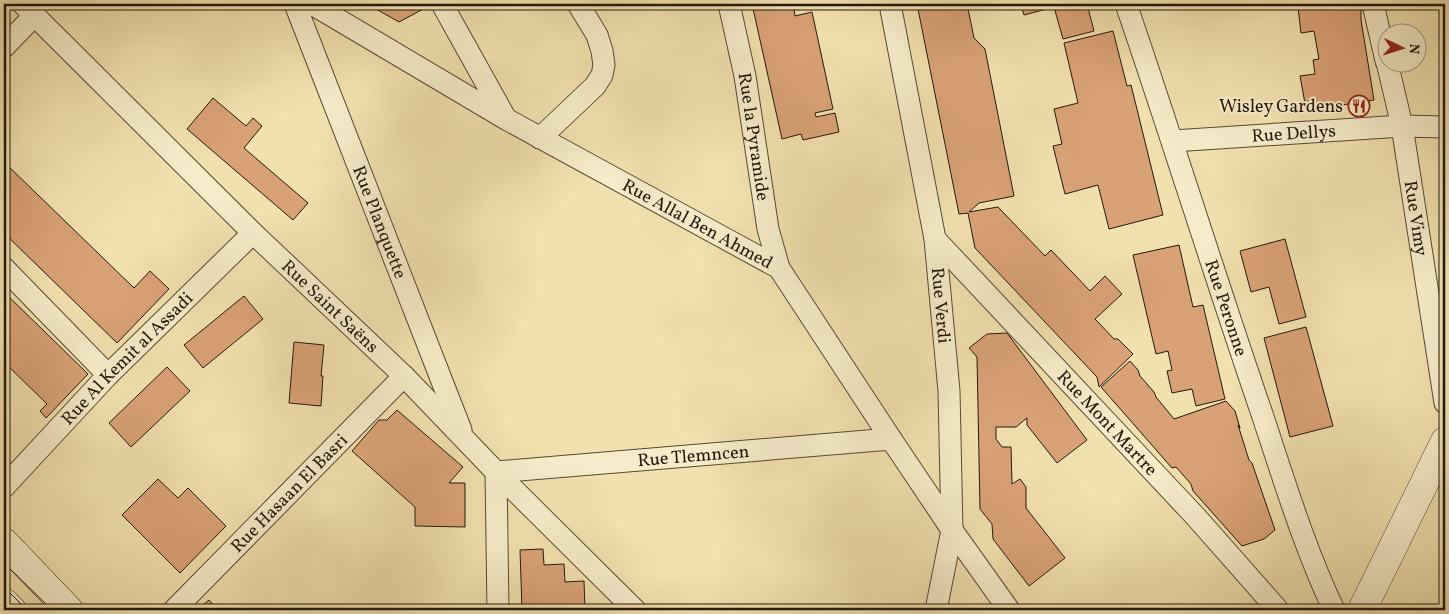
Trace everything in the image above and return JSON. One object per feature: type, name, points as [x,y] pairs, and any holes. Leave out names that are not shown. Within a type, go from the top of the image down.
[{"type":"street","name":"Rue Planquette","points":[[294,4],[464,439]]},
{"type":"street","name":"Rue Allal Ben Ahmed","points":[[312,4],[506,119],[779,268],[952,530],[1009,610]]},
{"type":"street","points":[[442,4],[506,119]]},
{"type":"street","points":[[540,138],[595,86],[602,75],[603,58],[597,35],[578,4]]},
{"type":"street","name":"Rue la Pyramide","points":[[729,4],[745,76],[768,229],[779,268]]},
{"type":"street","name":"Rue Verdi","points":[[890,4],[935,239],[949,391],[952,530],[936,610]]},
{"type":"street","name":"Rue Peronne","points":[[1126,4],[1173,141],[1294,513],[1334,610]]},
{"type":"street","name":"Rue Vimy","points":[[1373,4],[1377,22]]},
{"type":"street","name":"Rue Saint Saëns","points":[[29,10],[253,233],[404,376],[496,472],[636,610]]},
{"type":"street","points":[[4,46],[29,10]]},
{"type":"street","name":"Rue Vimy","points":[[1389,72],[1402,126],[1445,403]]},
{"type":"street","name":"Rue Dellys","points":[[1173,141],[1402,126],[1445,127]]},
{"type":"street","name":"Rue Al Kemit al Assadi","points":[[4,487],[108,375],[253,233]]},
{"type":"street","name":"Rue Mont Martre","points":[[935,239],[1196,517],[1278,610]]},
{"type":"street","points":[[4,268],[108,375]]},
{"type":"street","name":"Rue Hasaan El Basri","points":[[174,610],[404,376]]},
{"type":"street","name":"Rue Tlemncen","points":[[496,472],[891,439]]},
{"type":"street","points":[[1362,610],[1445,441]]},
{"type":"street","points":[[496,472],[498,610]]},
{"type":"street","points":[[4,542],[69,610]]},
{"type":"street","points":[[4,602],[12,610]]},
{"type":"building","points":[[367,4],[425,4],[427,7],[399,22]]},
{"type":"building","points":[[752,4],[808,4],[794,8],[795,16],[812,12],[833,109],[815,113],[816,117],[835,113],[839,132],[803,140],[801,134],[782,139]]},
{"type":"building","points":[[917,4],[967,4],[974,38],[985,49],[1014,196],[979,203],[969,212],[998,207],[1045,256],[1051,250],[1090,291],[1105,276],[1122,294],[1095,319],[1114,339],[1118,339],[1133,354],[1099,387],[1097,377],[975,248],[968,213],[959,214]]},
{"type":"building","points":[[1021,4],[1087,4],[1094,31],[1063,39],[1054,7],[1024,15]]},
{"type":"building","points":[[1328,4],[1361,4],[1361,20],[1374,100],[1306,109],[1300,76],[1315,74],[1313,60],[1319,59],[1314,31],[1301,33],[1298,7]]},
{"type":"building","points":[[1113,31],[1127,86],[1131,85],[1163,215],[1109,229],[1098,185],[1065,194],[1053,146],[1062,144],[1054,109],[1078,103],[1064,43]]},
{"type":"building","points":[[213,98],[246,126],[253,118],[262,126],[244,148],[308,203],[293,220],[187,129]]},
{"type":"building","points":[[4,162],[134,288],[150,271],[169,289],[117,343],[4,233]]},
{"type":"building","points":[[1285,239],[1306,317],[1279,324],[1269,287],[1251,292],[1240,251]]},
{"type":"building","points":[[1179,245],[1193,307],[1203,305],[1225,399],[1196,406],[1192,389],[1172,393],[1167,371],[1172,370],[1168,351],[1156,354],[1133,255]]},
{"type":"building","points":[[4,292],[88,374],[46,418],[40,411],[47,404],[4,362]]},
{"type":"building","points":[[244,296],[263,319],[203,368],[184,345]]},
{"type":"building","points":[[1306,327],[1333,426],[1290,437],[1264,338]]},
{"type":"building","points":[[1007,333],[1087,440],[1057,463],[1027,425],[1027,418],[1016,427],[996,427],[996,439],[1002,447],[1011,447],[1012,484],[1020,479],[1026,487],[1026,508],[1065,558],[1029,586],[993,539],[992,524],[980,509],[977,357],[969,348],[987,334]]},
{"type":"building","points":[[294,342],[324,345],[321,406],[289,403]]},
{"type":"building","points":[[1130,361],[1174,419],[1226,401],[1235,411],[1249,460],[1252,463],[1275,530],[1264,539],[1242,546],[1193,491],[1191,484],[1176,467],[1172,468],[1101,387]]},
{"type":"building","points":[[167,367],[190,391],[131,447],[109,423]]},
{"type":"building","points":[[397,410],[463,467],[449,483],[465,483],[465,527],[415,526],[415,507],[352,451],[379,420],[387,420]]},
{"type":"building","points":[[158,479],[178,498],[188,488],[226,526],[180,573],[122,515]]},
{"type":"building","points":[[543,549],[544,565],[564,564],[565,582],[584,581],[585,610],[522,610],[520,550]]},
{"type":"building","points":[[209,600],[218,610],[197,610]]},
{"type":"tram line","points":[[4,563],[52,610]]},
{"type":"tram line","points":[[4,587],[27,610]]},
{"type":"place","name":"Wisley Gardens","points":[[1359,106]]}]
